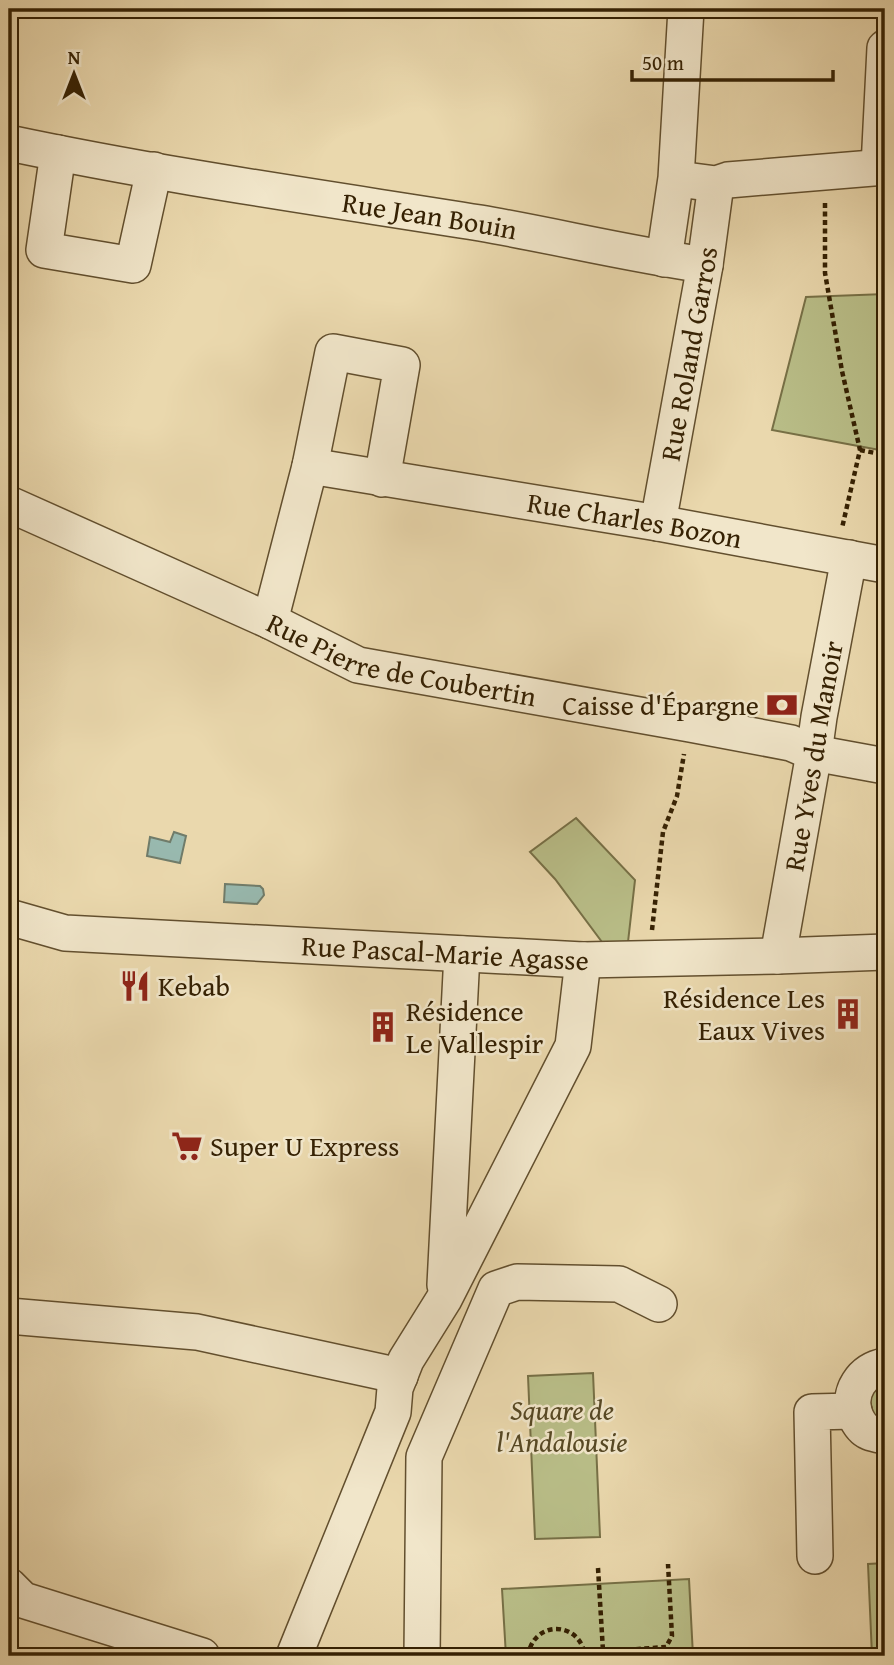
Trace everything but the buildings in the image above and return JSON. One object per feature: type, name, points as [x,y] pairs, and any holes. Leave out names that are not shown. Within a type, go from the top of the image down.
[{"type":"street","name":"Rue Roland Garros","points":[[664,259],[676,178],[686,9]]},
{"type":"street","points":[[676,178],[716,184],[728,180],[882,167],[885,48]]},
{"type":"street","name":"Rue Jean Bouin","points":[[9,143],[154,170],[490,225],[705,265]]},
{"type":"street","points":[[58,153],[44,250],[133,265],[154,170]]},
{"type":"street","name":"Rue Roland Garros","points":[[658,523],[705,265],[716,184]]},
{"type":"street","points":[[270,621],[310,466],[333,352],[402,365],[382,479]]},
{"type":"street","name":"Rue Charles Bozon","points":[[310,466],[658,523],[885,565]]},
{"type":"street","name":"Rue Pierre de Coubertin","points":[[9,504],[270,621],[358,665],[791,743],[814,753],[885,766]]},
{"type":"street","name":"Rue Yves du Manoir","points":[[778,956],[814,753],[840,556]]},
{"type":"street","name":"Rue Pascal-Marie Agasse","points":[[9,917],[65,933],[583,960],[885,952]]},
{"type":"street","points":[[444,1299],[462,954]]},
{"type":"street","points":[[294,1656],[393,1412],[395,1388],[406,1360],[444,1299],[573,1046],[583,960]]},
{"type":"street","points":[[422,1656],[424,1457],[496,1289],[517,1282],[619,1284],[659,1304]]},
{"type":"street","points":[[9,1316],[197,1332],[400,1376]]},
{"type":"street","points":[[885,1366],[868,1373],[859,1381],[853,1395],[858,1423],[869,1432],[885,1436]]},
{"type":"street","points":[[815,1556],[812,1412],[854,1411]]},
{"type":"street","points":[[9,1587],[23,1600],[202,1656]]},
{"type":"path","points":[[825,193],[825,273],[842,371],[860,450],[844,522],[840,556]]},
{"type":"path","points":[[860,450],[885,455]]},
{"type":"path","points":[[649,959],[663,832],[677,796],[690,724]]},
{"type":"path","points":[[528,1656],[531,1643],[538,1635],[557,1629],[575,1635],[582,1643],[585,1655],[603,1651],[666,1647],[672,1636],[668,1564]]},
{"type":"path","points":[[598,1569],[603,1651]]},
{"type":"green space","points":[[885,294],[885,451],[772,430],[806,297]]},
{"type":"green space","points":[[576,818],[635,880],[628,942],[602,942],[555,879],[530,852]]},
{"type":"green space","name":"Square de l'Andalousie","points":[[593,1373],[600,1537],[535,1539],[528,1376]]},
{"type":"green space","points":[[885,1376],[885,1427],[873,1423],[867,1386]]},
{"type":"green space","points":[[885,1563],[885,1656],[872,1656],[868,1564]]},
{"type":"green space","points":[[689,1579],[693,1656],[506,1656],[502,1589]]},
{"type":"water","points":[[174,832],[186,836],[180,863],[147,856],[150,837],[170,842]]},
{"type":"water","points":[[225,884],[260,886],[264,895],[257,904],[224,902]]},
{"type":"place","name":"Caisse d'Épargne","points":[[782,705]]},
{"type":"place","name":"Kebab","points":[[135,986]]},
{"type":"place","name":"Résidence Les Eaux Vives","points":[[848,1014]]},
{"type":"place","name":"Résidence Le Vallespir","points":[[383,1027]]},
{"type":"place","name":"Super U Express","points":[[187,1146]]}]
